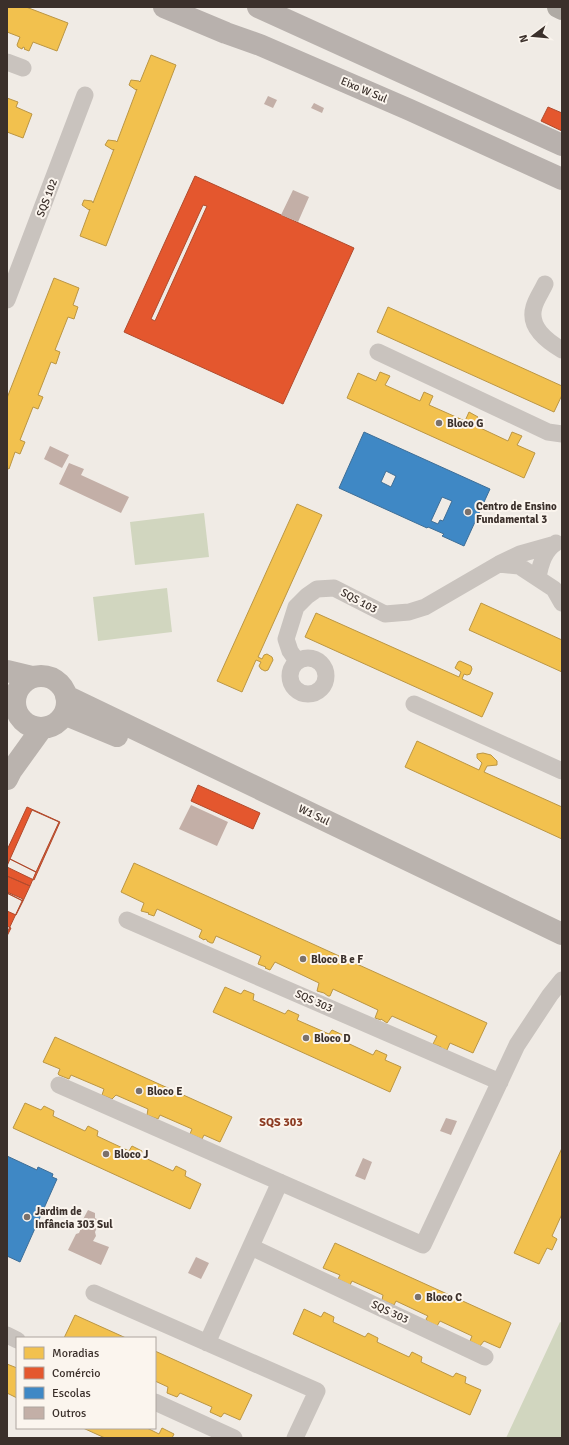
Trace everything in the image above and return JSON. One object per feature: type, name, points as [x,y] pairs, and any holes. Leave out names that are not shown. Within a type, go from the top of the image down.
[{"type":"highway","points":[[558,7],[562,9]]},
{"type":"main road","name":"Eixo W Sul","points":[[164,7],[260,46],[402,107],[562,179]]},
{"type":"main road","points":[[258,7],[562,144]]},
{"type":"street","name":"SQS 102","points":[[7,300],[85,95]]},
{"type":"street","points":[[546,284],[534,307],[533,322],[542,335],[562,350]]},
{"type":"street","points":[[378,352],[548,432],[562,434]]},
{"type":"street","name":"SQS 103","points":[[297,661],[290,651],[286,639],[296,607],[317,589],[334,588],[385,614],[409,612],[426,608],[499,564],[520,554],[557,543]]},
{"type":"street","name":"SQS 103","points":[[538,578],[541,562],[557,543]]},
{"type":"street","points":[[499,564],[519,566],[559,593]]},
{"type":"street","points":[[7,671],[32,676],[41,675],[50,677],[57,681],[63,688],[65,705],[59,721],[51,726],[42,728],[33,727],[25,723],[14,706]]},
{"type":"street","points":[[9,775],[15,695],[18,688],[24,681],[32,676]]},
{"type":"street","points":[[414,704],[562,771]]},
{"type":"street","name":"W1 Sul","points":[[65,705],[562,934]]},
{"type":"street","name":"W1 Sul","points":[[65,705],[145,748],[562,944]]},
{"type":"street","points":[[9,775],[42,728]]},
{"type":"street","name":"SQS 303","points":[[127,920],[500,1082]]},
{"type":"street","points":[[550,995],[562,966]]},
{"type":"street","points":[[59,1085],[423,1245],[517,1045],[550,995],[562,980]]},
{"type":"street","points":[[207,1343],[280,1182]]},
{"type":"street","name":"SQS 303","points":[[251,1247],[485,1357]]},
{"type":"street","points":[[94,1293],[317,1391],[295,1438]]},
{"type":"street","points":[[7,1335],[16,1340]]},
{"type":"street","points":[[156,1402],[234,1438]]},
{"type":"green space","points":[[204,513],[209,557],[135,565],[130,522]]},
{"type":"green space","points":[[167,588],[172,632],[98,641],[93,597]]},
{"type":"green space","points":[[560,1322],[562,1323],[562,1438],[506,1438]]},
{"type":"building: Moradias","points":[[7,7],[26,7],[68,23],[57,51],[33,42],[29,51],[23,47],[22,49],[18,47],[17,45],[20,37],[7,32]]},
{"type":"building: Moradias","points":[[151,55],[176,65],[106,246],[80,236],[90,209],[89,210],[82,205],[84,200],[92,201],[93,203],[114,149],[113,150],[105,145],[108,140],[117,142],[137,89],[136,90],[129,85],[131,80],[140,82]]},
{"type":"building: Moradias","points":[[7,98],[18,102],[16,107],[32,114],[23,138],[7,132]]},
{"type":"building: Moradias","points":[[54,278],[79,288],[73,305],[78,307],[74,319],[68,317],[55,350],[60,352],[56,364],[51,362],[38,395],[43,397],[38,409],[33,407],[20,440],[25,442],[20,454],[15,452],[9,469],[7,468],[7,398]]},
{"type":"building: Moradias","points":[[388,307],[562,386],[562,395],[554,412],[377,332]]},
{"type":"building: Moradias","name":"Bloco G","points":[[380,372],[390,376],[385,385],[420,401],[424,392],[433,396],[429,405],[465,421],[469,412],[478,417],[474,425],[508,441],[512,432],[522,436],[517,445],[535,453],[524,478],[347,398],[358,373],[376,381]]},
{"type":"building: Moradias","points":[[297,504],[322,515],[258,657],[262,659],[264,655],[267,654],[272,657],[273,660],[268,670],[265,671],[259,666],[261,662],[256,660],[242,692],[217,681]]},
{"type":"building: Moradias","points":[[481,603],[562,640],[562,672],[469,630]]},
{"type":"building: Moradias","points":[[316,613],[459,677],[461,672],[455,668],[458,662],[460,661],[471,666],[472,669],[470,674],[464,674],[462,679],[493,693],[482,717],[305,637]]},
{"type":"building: Moradias","points":[[417,741],[479,770],[482,763],[477,758],[477,754],[483,753],[491,755],[497,761],[497,765],[487,766],[484,772],[562,807],[562,839],[405,767]]},
{"type":"building: Moradias","name":"Bloco B e F","points":[[134,863],[487,1023],[473,1053],[450,1043],[447,1050],[441,1048],[433,1044],[437,1036],[392,1016],[387,1023],[381,1019],[375,1018],[378,1010],[333,989],[330,996],[317,991],[319,983],[275,962],[270,970],[265,968],[266,967],[258,964],[261,956],[216,936],[213,943],[205,939],[204,940],[199,937],[202,930],[157,909],[154,916],[141,911],[144,903],[121,892]]},
{"type":"building: Moradias","name":"Bloco D","points":[[225,987],[241,994],[244,990],[254,994],[253,1000],[285,1014],[288,1010],[299,1015],[297,1020],[329,1034],[332,1030],[343,1035],[341,1040],[373,1055],[376,1050],[387,1055],[385,1060],[401,1067],[390,1092],[213,1012]]},
{"type":"building: Moradias","name":"Bloco E","points":[[55,1037],[232,1117],[220,1142],[204,1135],[202,1139],[190,1134],[192,1129],[160,1115],[158,1119],[147,1115],[148,1109],[116,1095],[112,1099],[102,1095],[104,1089],[71,1075],[69,1079],[59,1075],[60,1069],[43,1062]]},
{"type":"building: Moradias","name":"Bloco J","points":[[25,1103],[41,1110],[44,1106],[54,1111],[53,1116],[85,1131],[88,1126],[98,1131],[97,1136],[129,1151],[132,1146],[142,1151],[141,1156],[173,1171],[176,1166],[186,1171],[185,1176],[201,1184],[190,1209],[13,1128]]},
{"type":"building: Moradias","points":[[562,1148],[562,1214],[552,1236],[557,1239],[552,1250],[547,1248],[539,1264],[514,1253]]},
{"type":"building: Moradias","name":"Bloco C","points":[[335,1243],[511,1323],[500,1348],[484,1341],[480,1346],[470,1341],[472,1336],[440,1321],[437,1326],[427,1321],[426,1319],[428,1316],[396,1301],[394,1305],[382,1300],[383,1295],[352,1281],[350,1285],[338,1279],[340,1275],[323,1268]]},
{"type":"building: Moradias","points":[[304,1309],[321,1317],[324,1312],[334,1317],[333,1322],[365,1337],[368,1333],[378,1338],[377,1342],[409,1357],[412,1352],[422,1357],[421,1362],[453,1377],[456,1373],[466,1377],[465,1383],[481,1390],[470,1415],[293,1334]]},
{"type":"building: Moradias","points":[[75,1315],[124,1337],[64,1337]]},
{"type":"building: Moradias","points":[[156,1351],[252,1395],[240,1420],[224,1413],[221,1417],[210,1412],[212,1407],[180,1393],[177,1397],[167,1393],[168,1387],[156,1381]]},
{"type":"building: Moradias","points":[[7,1364],[16,1368],[16,1398],[7,1393]]},
{"type":"building: Moradias","points":[[162,1428],[174,1434],[172,1438],[105,1438],[85,1429],[149,1429],[159,1434]]},
{"type":"building: Comércio","points":[[548,107],[562,113],[562,131],[541,121]]},
{"type":"building: Comércio","points":[[195,176],[354,248],[283,404],[124,332]],"holes":[[[203,205],[207,206],[155,321],[151,319]]]},
{"type":"building: Comércio","points":[[198,785],[260,813],[253,829],[191,801]]},
{"type":"building: Comércio","points":[[27,807],[60,822],[34,880],[7,867],[7,850]]},
{"type":"building: Comércio","points":[[32,810],[59,822],[36,872],[10,859]]},
{"type":"building: Comércio","points":[[10,859],[36,872],[30,886],[7,876],[7,866]]},
{"type":"building: Comércio","points":[[7,876],[30,886],[23,901],[7,893]]},
{"type":"building: Comércio","points":[[7,892],[23,899],[7,933]]},
{"type":"building: Comércio","points":[[7,893],[23,901],[16,915],[7,911]]},
{"type":"building: Comércio","points":[[7,926],[11,928],[7,936]]},
{"type":"building: Escolas","points":[[364,432],[490,489],[464,546],[442,536],[444,534],[428,527],[427,528],[339,488]],"holes":[[[386,471],[396,476],[391,487],[381,482]],[[442,497],[452,501],[443,521],[440,520],[438,524],[431,521]]]},
{"type":"building: Escolas","name":"Jardim de Infância 303 Sul","points":[[7,1156],[37,1170],[38,1167],[53,1174],[52,1177],[57,1179],[20,1262],[7,1256]]},
{"type":"building: Outros","points":[[268,96],[277,100],[273,108],[264,104]]},
{"type":"building: Outros","points":[[314,103],[324,108],[322,113],[311,108]]},
{"type":"building: Outros","points":[[293,190],[309,197],[298,222],[281,215]]},
{"type":"building: Outros","points":[[50,446],[69,455],[62,468],[44,459]]},
{"type":"building: Outros","points":[[69,463],[84,469],[81,475],[129,497],[121,513],[59,484]]},
{"type":"building: Outros","points":[[191,805],[228,822],[217,846],[179,829]]},
{"type":"building: Outros","points":[[446,1118],[457,1121],[451,1135],[440,1131]]},
{"type":"building: Outros","points":[[363,1158],[372,1162],[365,1180],[355,1176]]},
{"type":"building: Outros","points":[[88,1210],[95,1213],[95,1218],[100,1221],[93,1241],[109,1247],[101,1265],[68,1250],[76,1234],[79,1233],[82,1226],[81,1223]]},
{"type":"building: Outros","points":[[196,1257],[209,1263],[201,1279],[188,1273]]},
{"type":"place","name":"Bloco G","points":[[439,423]]},
{"type":"place","name":"Centro de Ensino Fundamental 3","points":[[468,512]]},
{"type":"place","name":"Bloco B e F","points":[[303,959]]},
{"type":"place","name":"Bloco D","points":[[306,1038]]},
{"type":"place","name":"Bloco E","points":[[139,1091]]},
{"type":"place","name":"Bloco J","points":[[106,1154]]},
{"type":"place","name":"Jardim de Infância 303 Sul","points":[[27,1217]]},
{"type":"place","name":"Bloco C","points":[[418,1297]]},
{"type":"district","name":"SQS 303","points":[[281,1122]]}]
